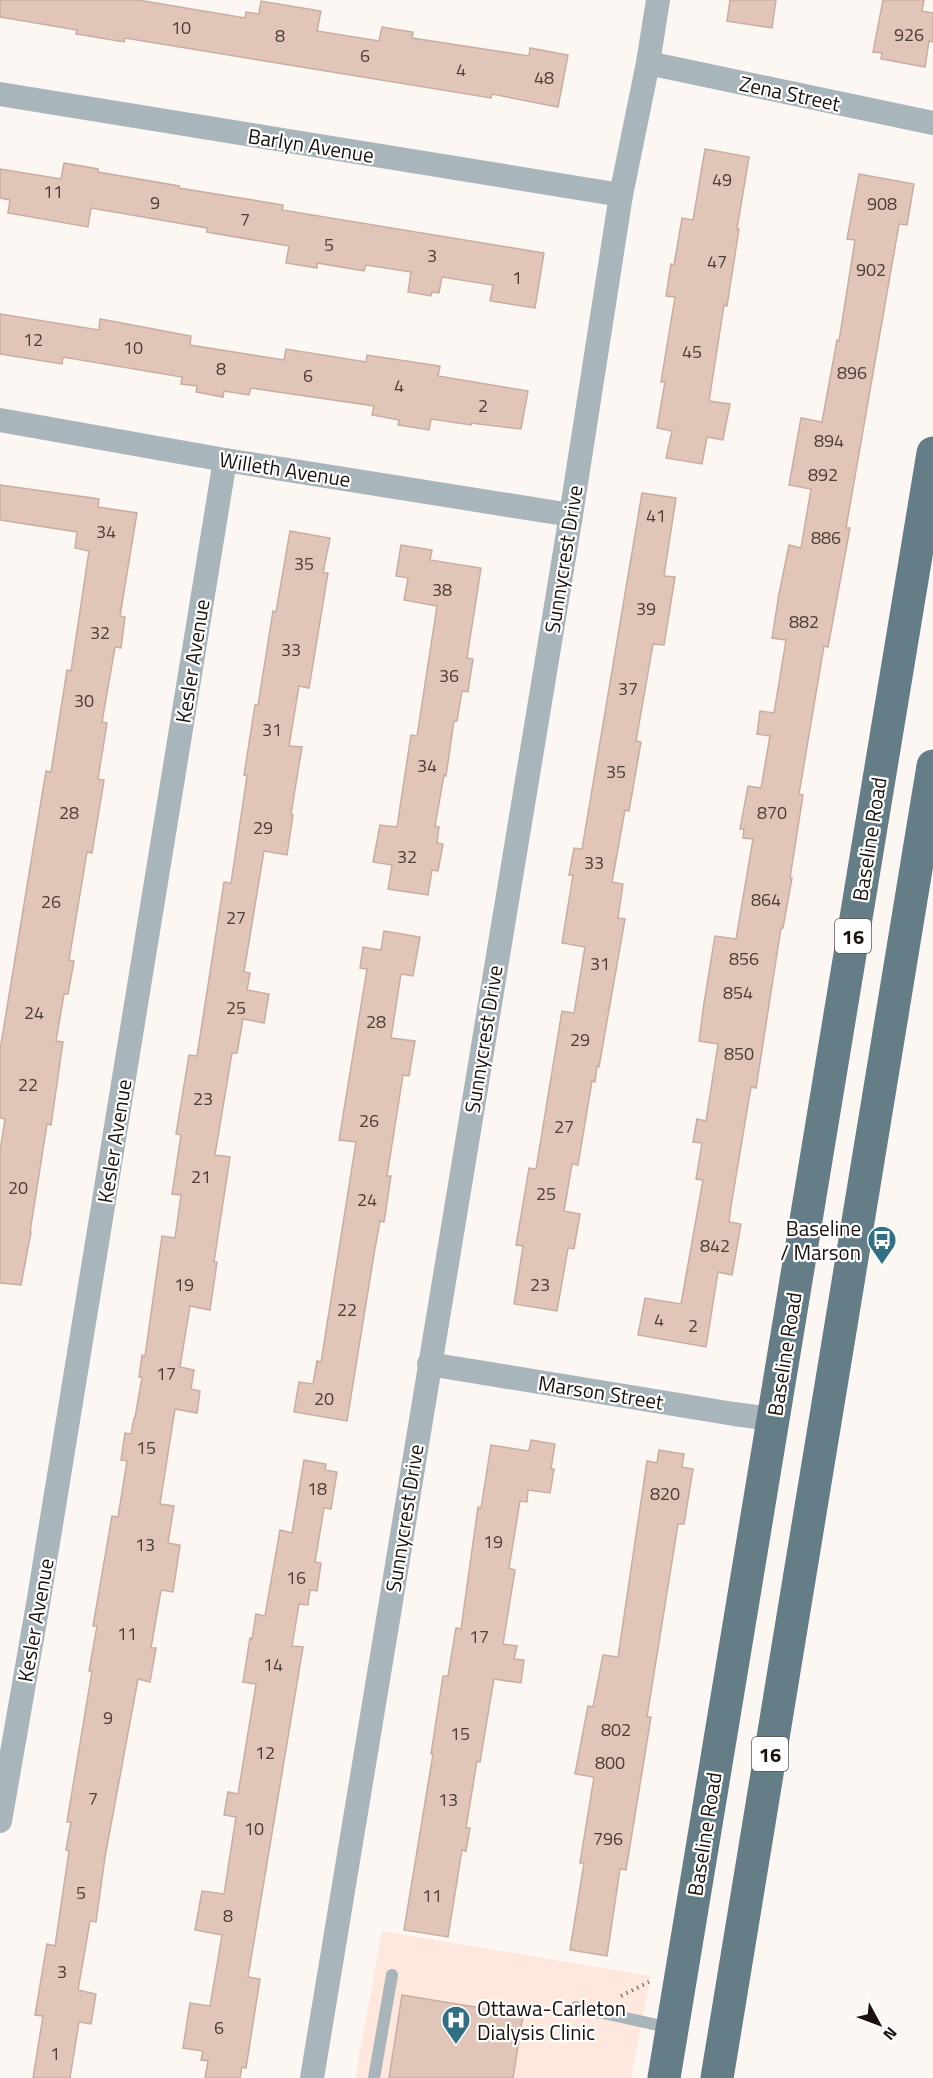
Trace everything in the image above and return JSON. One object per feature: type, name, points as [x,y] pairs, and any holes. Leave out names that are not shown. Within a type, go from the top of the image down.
[{"type":"main road","name":"Baseline Road","points":[[664,2078],[933,453]]},
{"type":"main road","name":"16","points":[[717,2078],[933,766]]},
{"type":"street","name":"Sunnycrest Drive","points":[[312,2078],[571,515],[621,195],[648,63],[658,0]]},
{"type":"street","name":"Zena Street","points":[[648,63],[933,123]]},
{"type":"street","name":"Barlyn Avenue","points":[[0,94],[621,195]]},
{"type":"street","name":"Willeth Avenue","points":[[0,420],[225,460],[571,515]]},
{"type":"street","name":"Kesler Avenue","points":[[0,1821],[38,1604],[225,460]]},
{"type":"street","name":"Marson Street","points":[[429,1364],[773,1419]]},
{"type":"lane","points":[[374,2078],[392,1975]]},
{"type":"lane","points":[[576,2007],[672,2028]]},
{"type":"path","points":[[602,2013],[614,2000],[655,1978]]},
{"type":"shaded area","points":[[382,1931],[651,1976],[631,2078],[355,2078]]},
{"type":"building","points":[[0,0],[138,0],[245,18],[246,12],[259,14],[261,1],[321,11],[317,31],[379,41],[382,27],[413,32],[412,38],[529,56],[530,48],[568,55],[558,107],[492,94],[491,98],[125,38],[124,42],[76,34],[77,30],[0,17]]},
{"type":"building","points":[[730,0],[776,0],[772,28],[727,21]]},
{"type":"building","points":[[883,0],[924,0],[922,11],[933,13],[933,42],[929,41],[925,67],[881,59],[882,53],[873,52]]},
{"type":"building","points":[[705,149],[749,157],[727,306],[724,305],[709,401],[730,404],[723,440],[707,437],[702,464],[666,458],[672,431],[657,428],[665,382],[661,382],[675,297],[666,296],[671,264],[674,265],[682,218],[693,220]]},
{"type":"building","points":[[64,163],[98,169],[98,172],[179,186],[179,188],[283,205],[282,210],[544,253],[535,308],[490,301],[493,285],[442,277],[439,293],[432,292],[431,296],[408,292],[411,272],[366,265],[364,271],[317,263],[317,268],[286,263],[289,246],[207,232],[207,228],[91,208],[88,227],[8,213],[10,200],[0,198],[0,169],[61,179]]},
{"type":"building","points":[[859,174],[914,184],[907,225],[899,224],[846,528],[850,528],[828,647],[824,646],[799,794],[803,795],[790,878],[792,878],[783,928],[781,928],[756,1088],[751,1087],[731,1206],[729,1222],[741,1224],[732,1275],[718,1272],[706,1347],[638,1335],[645,1298],[681,1304],[703,1180],[696,1179],[702,1143],[693,1142],[697,1119],[706,1121],[718,1044],[699,1041],[704,1003],[715,936],[736,939],[753,839],[743,838],[744,829],[740,829],[748,786],[761,788],[770,736],[757,734],[760,711],[774,713],[786,640],[772,638],[779,594],[789,545],[801,548],[811,489],[789,485],[801,418],[822,422],[837,340],[839,341],[855,240],[847,239]]},
{"type":"building","points":[[0,314],[99,330],[100,319],[191,336],[190,345],[284,360],[286,349],[366,362],[367,355],[440,366],[438,376],[528,391],[521,429],[431,419],[429,430],[398,425],[399,420],[372,415],[374,406],[251,388],[249,395],[224,391],[223,397],[196,392],[197,386],[181,384],[182,377],[63,357],[62,364],[0,354]]},
{"type":"building","points":[[0,485],[99,499],[98,507],[137,513],[120,616],[125,617],[121,648],[115,647],[102,722],[107,723],[98,779],[104,780],[92,853],[87,852],[69,960],[74,961],[68,994],[64,994],[56,1041],[63,1042],[51,1125],[47,1124],[21,1285],[0,1283],[0,1151],[5,1119],[0,1118],[0,1050],[46,771],[51,772],[67,670],[71,671],[89,551],[75,548],[77,532],[0,520]]},
{"type":"building","points":[[642,493],[676,498],[664,576],[675,577],[664,645],[653,644],[636,741],[641,742],[629,811],[625,810],[612,882],[623,884],[618,918],[625,919],[599,1067],[597,1066],[595,1082],[592,1081],[578,1165],[572,1164],[564,1211],[580,1214],[574,1249],[568,1248],[557,1311],[514,1304],[523,1246],[516,1245],[529,1168],[536,1169],[562,1011],[574,1013],[585,947],[562,943],[573,875],[569,875],[574,848],[582,849]]},
{"type":"building","points":[[290,531],[330,538],[323,573],[328,573],[309,688],[299,686],[289,746],[302,747],[287,855],[264,851],[244,972],[250,973],[247,990],[269,994],[264,1023],[243,1019],[237,1053],[232,1053],[215,1155],[230,1157],[214,1262],[217,1262],[210,1310],[190,1306],[180,1367],[194,1370],[191,1389],[200,1391],[197,1413],[175,1409],[160,1504],[174,1506],[168,1543],[180,1545],[173,1592],[161,1590],[151,1648],[156,1648],[150,1682],[138,1679],[105,1857],[96,1922],[90,1921],[78,1990],[96,1994],[91,2024],[79,2022],[70,2078],[33,2078],[43,2016],[35,2015],[47,1944],[55,1946],[69,1851],[66,1850],[71,1822],[67,1822],[92,1671],[89,1671],[97,1626],[93,1626],[112,1516],[118,1517],[127,1461],[121,1460],[125,1433],[131,1434],[135,1418],[142,1377],[139,1377],[142,1355],[145,1356],[162,1236],[175,1238],[181,1195],[172,1194],[181,1135],[176,1134],[189,1055],[197,1056],[224,882],[231,883],[255,705],[258,705],[273,611],[276,612]]},
{"type":"building","points":[[401,545],[432,550],[430,560],[481,568],[467,658],[473,659],[468,692],[462,691],[457,721],[454,721],[446,776],[444,775],[435,826],[439,827],[437,843],[443,844],[438,871],[432,870],[428,895],[388,889],[392,865],[373,862],[380,825],[397,827],[411,735],[417,736],[437,606],[404,600],[408,578],[396,576]]},
{"type":"building","points":[[384,931],[420,937],[413,976],[401,974],[391,1038],[415,1041],[409,1076],[403,1075],[387,1176],[391,1176],[384,1222],[380,1221],[347,1421],[294,1412],[299,1382],[313,1384],[317,1361],[321,1362],[356,1142],[339,1140],[367,969],[360,968],[363,947],[381,950]]},
{"type":"building","points":[[531,1440],[555,1444],[551,1469],[554,1469],[550,1493],[528,1490],[527,1502],[520,1501],[509,1568],[515,1570],[503,1644],[517,1646],[514,1659],[524,1660],[521,1683],[494,1679],[466,1828],[470,1828],[466,1851],[462,1850],[448,1937],[404,1930],[433,1754],[431,1754],[443,1676],[448,1676],[456,1628],[461,1629],[478,1507],[481,1508],[491,1445],[529,1451]]},
{"type":"building","points":[[659,1450],[684,1454],[682,1467],[693,1469],[684,1524],[678,1524],[647,1717],[651,1717],[626,1870],[620,1869],[607,1956],[570,1950],[584,1863],[580,1863],[594,1777],[575,1774],[588,1706],[593,1707],[603,1655],[618,1657],[647,1461],[657,1463]]},
{"type":"building","points":[[304,1460],[326,1464],[325,1470],[337,1472],[331,1509],[324,1508],[315,1562],[321,1563],[317,1591],[310,1590],[308,1605],[299,1604],[292,1646],[303,1647],[248,1977],[260,1979],[246,2068],[242,2067],[240,2078],[205,2078],[208,2061],[201,2060],[203,2051],[183,2048],[190,2003],[210,2006],[222,1935],[195,1930],[202,1891],[224,1894],[236,1817],[224,1815],[228,1792],[238,1794],[256,1684],[243,1682],[250,1638],[252,1639],[256,1614],[265,1616],[280,1530],[292,1533]]},
{"type":"building","name":"Ottawa-Carleton Dialysis Clinic","points":[[402,1995],[523,2015],[513,2078],[389,2078]]},
{"type":"place","name":"Baseline / Marson","points":[[882,1266]]},
{"type":"place","name":"Ottawa-Carleton Dialysis Clinic","points":[[456,2046]]}]
